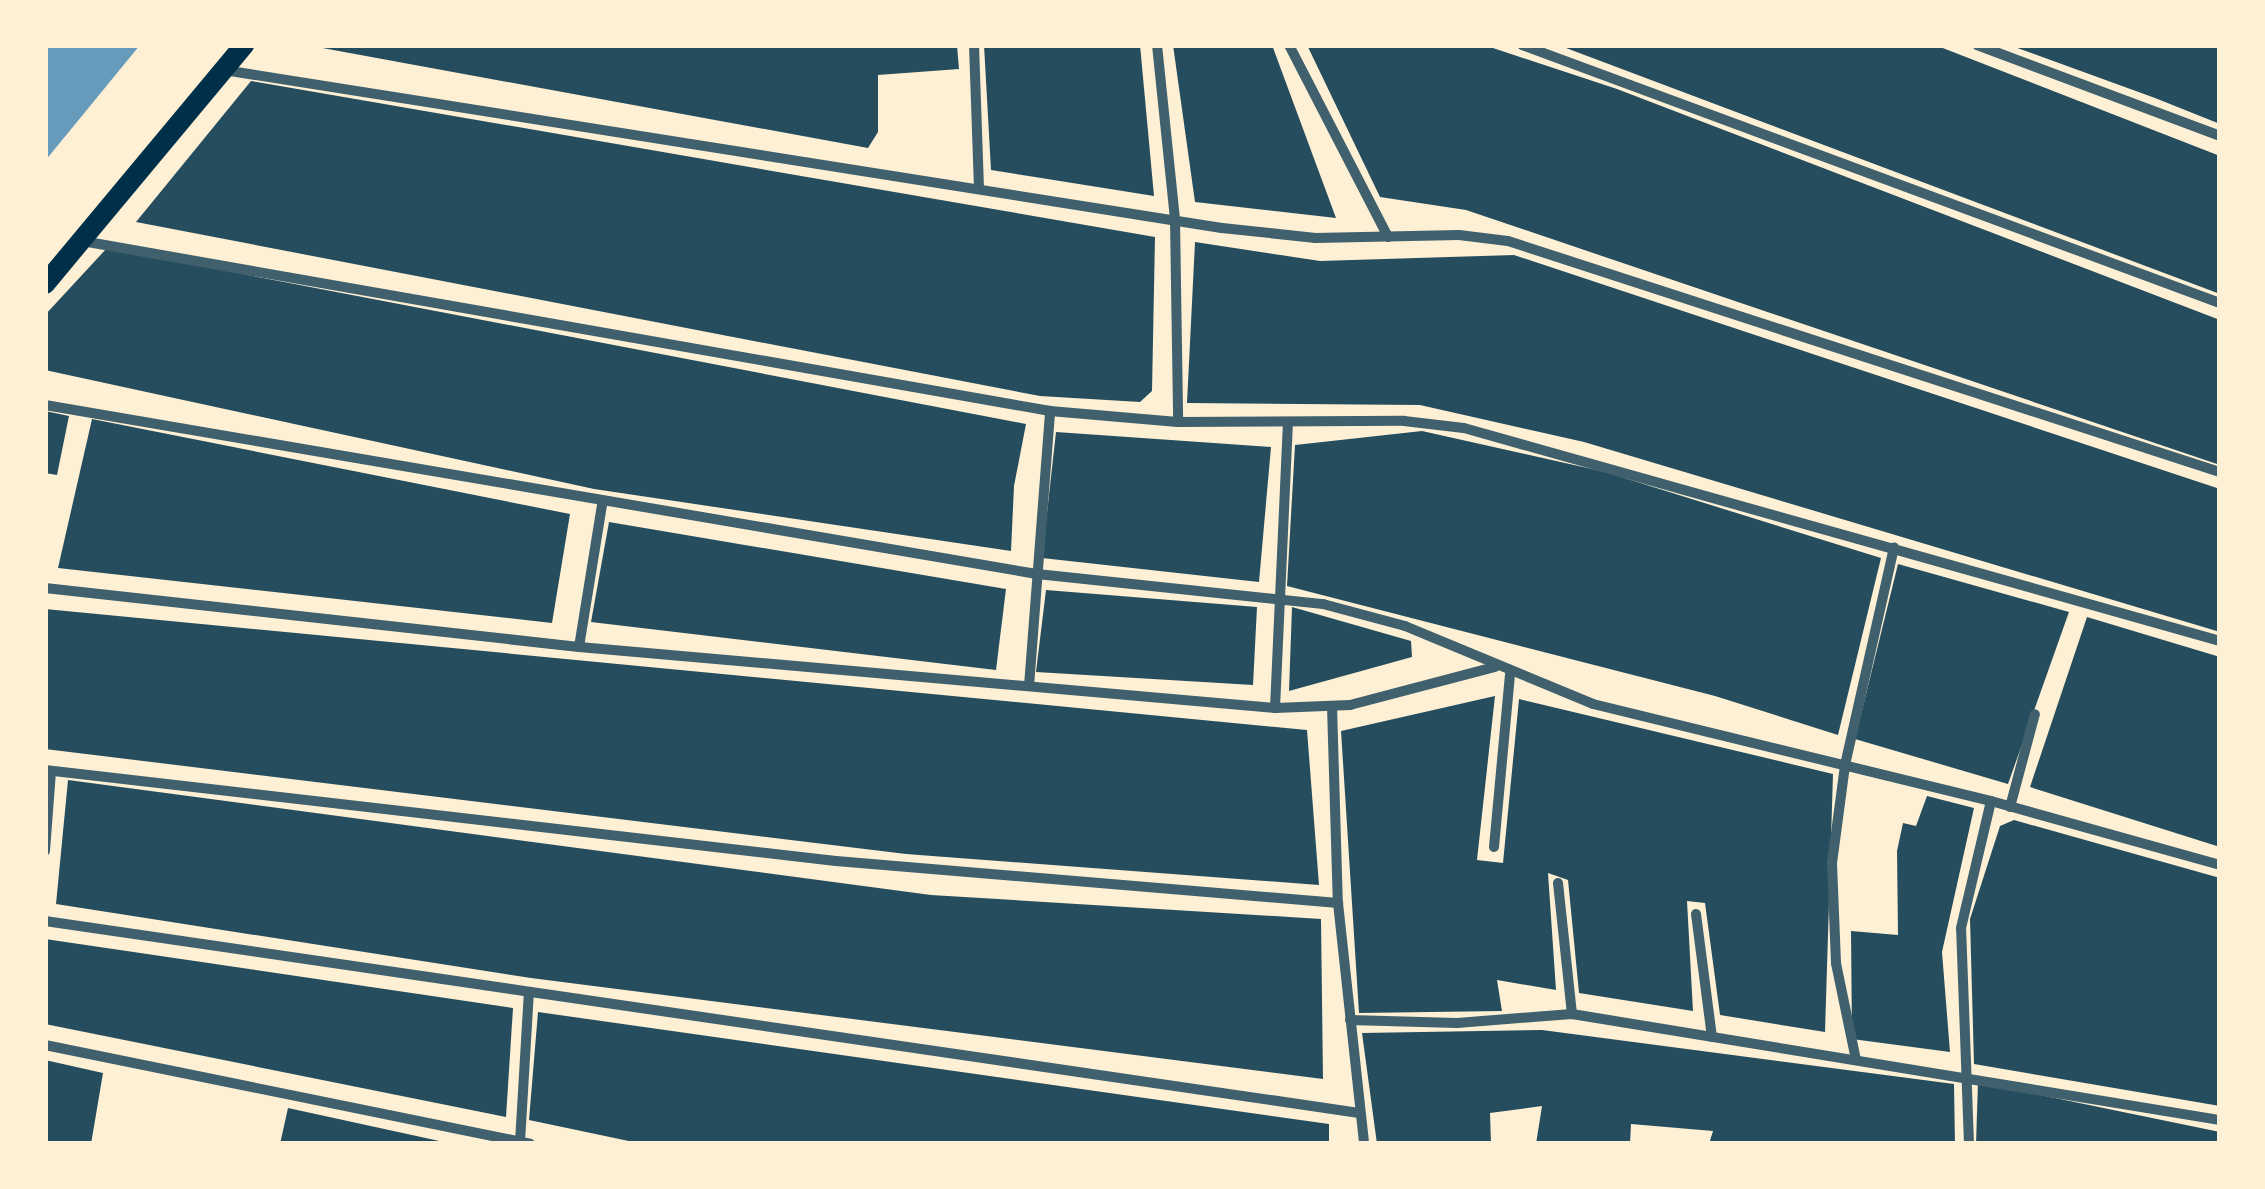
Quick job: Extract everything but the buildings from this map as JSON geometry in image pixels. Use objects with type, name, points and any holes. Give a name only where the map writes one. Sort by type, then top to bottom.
[{"type":"main road","points":[[45,284],[244,45]]},
{"type":"street","points":[[974,45],[979,185]]},
{"type":"street","points":[[1158,45],[1176,220],[1178,422]]},
{"type":"street","points":[[1289,45],[1388,236]]},
{"type":"street","points":[[1522,45],[2220,303]]},
{"type":"street","points":[[1976,45],[2220,136]]},
{"type":"street","points":[[223,70],[979,185],[1176,220],[1315,238],[1459,235],[1555,253],[2220,472]]},
{"type":"street","points":[[81,240],[1050,411],[1178,422],[1288,425],[1404,421],[1464,428],[2220,642]]},
{"type":"street","points":[[45,405],[602,504],[1037,574],[1280,599],[1365,613],[1592,704],[1991,801],[2220,866]]},
{"type":"street","points":[[1029,686],[1050,411]]},
{"type":"street","points":[[1275,708],[1288,425]]},
{"type":"street","points":[[579,647],[602,504]]},
{"type":"street","points":[[1856,1060],[1836,963],[1833,903],[1845,765],[1894,547]]},
{"type":"street","points":[[45,588],[579,647],[1275,708],[1332,706],[1495,667]]},
{"type":"street","points":[[1494,847],[1510,674]]},
{"type":"street","points":[[1332,706],[1338,903],[1364,1144]]},
{"type":"street","points":[[2010,807],[2035,714]]},
{"type":"street","points":[[45,851],[48,770],[836,861],[1338,903]]},
{"type":"street","points":[[1969,1144],[1962,928],[1991,801]]},
{"type":"street","points":[[1558,883],[1572,1014]]},
{"type":"street","points":[[1696,914],[1712,1037]]},
{"type":"street","points":[[45,921],[1360,1113]]},
{"type":"street","points":[[45,1045],[471,1138],[525,1143],[528,992]]},
{"type":"street","points":[[1350,1020],[1456,1022],[1572,1014],[2220,1120]]},
{"type":"water","points":[[45,45],[140,45],[45,161]]}]
